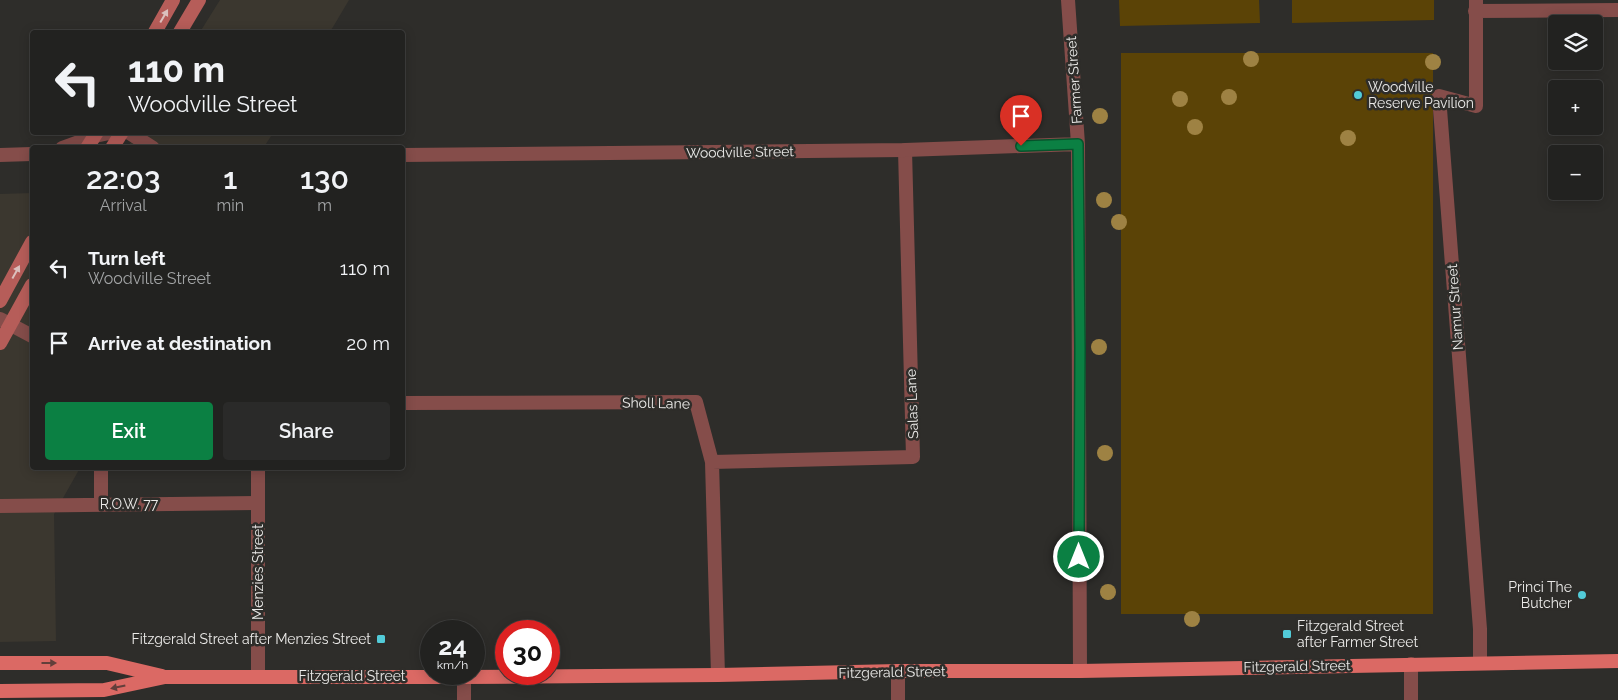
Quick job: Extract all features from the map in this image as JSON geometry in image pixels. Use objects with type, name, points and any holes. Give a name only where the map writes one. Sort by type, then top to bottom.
[{"type":"main road","points":[[156,30],[174,0]]},
{"type":"main road","points":[[181,30],[199,0]]},
{"type":"main road","points":[[0,301],[30,246]]},
{"type":"main road","points":[[0,343],[5,321],[30,288]]},
{"type":"main road","name":"Fitzgerald Street","points":[[485,677],[898,671],[1080,671],[1618,660]]},
{"type":"main road","name":"Fitzgerald Street","points":[[0,663],[107,663],[166,677]]},
{"type":"main road","name":"Fitzgerald Street","points":[[0,691],[25,695],[104,690],[166,677],[420,677]]},
{"type":"street","name":"Farmer Street","points":[[1068,0],[1078,144],[1080,671]]},
{"type":"street","points":[[1475,6],[1618,10]]},
{"type":"street","name":"Namur Street","points":[[1475,6],[1476,106],[1439,96],[1480,629],[1480,663]]},
{"type":"street","points":[[72,145],[105,135]]},
{"type":"street","points":[[132,135],[148,145]]},
{"type":"street","name":"Woodville Street","points":[[405,155],[905,150],[1078,144]]},
{"type":"street","name":"Salas Lane","points":[[712,462],[913,457],[905,150]]},
{"type":"street","points":[[0,155],[30,155]]},
{"type":"street","points":[[5,321],[30,335]]},
{"type":"street","name":"Sholl Lane","points":[[405,403],[696,402],[712,462],[718,675]]},
{"type":"street","points":[[101,470],[101,504]]},
{"type":"street","name":"Menzies Street","points":[[258,470],[258,676]]},
{"type":"street","name":"R.O.W. 77","points":[[0,506],[258,503]]},
{"type":"street","points":[[1411,664],[1411,700]]},
{"type":"street","points":[[898,671],[898,700]]},
{"type":"street","points":[[464,685],[464,700]]},
{"type":"shaded area","points":[[220,0],[349,0],[331,30],[201,30]]},
{"type":"shaded area","points":[[1119,0],[1259,0],[1260,23],[1120,26]]},
{"type":"shaded area","points":[[1292,0],[1434,0],[1434,20],[1292,23]]},
{"type":"shaded area","points":[[1121,53],[1433,53],[1433,614],[1121,614]]},
{"type":"shaded area","points":[[136,135],[272,135],[265,145],[129,145]]},
{"type":"shaded area","points":[[30,193],[30,470],[79,470],[54,514],[56,641],[0,642],[0,194]]},
{"type":"place","name":"Woodville Reserve Pavilion","points":[[1358,95]]},
{"type":"place","name":"Princi The Butcher","points":[[1582,595]]},
{"type":"place","name":"Fitzgerald Street after Farmer Street","points":[[1287,634]]},
{"type":"place","name":"Fitzgerald Street after Menzies Street","points":[[381,639]]},
{"type":"route","points":[[1021,146],[1078,144],[1080,348],[1079,557]]}]
